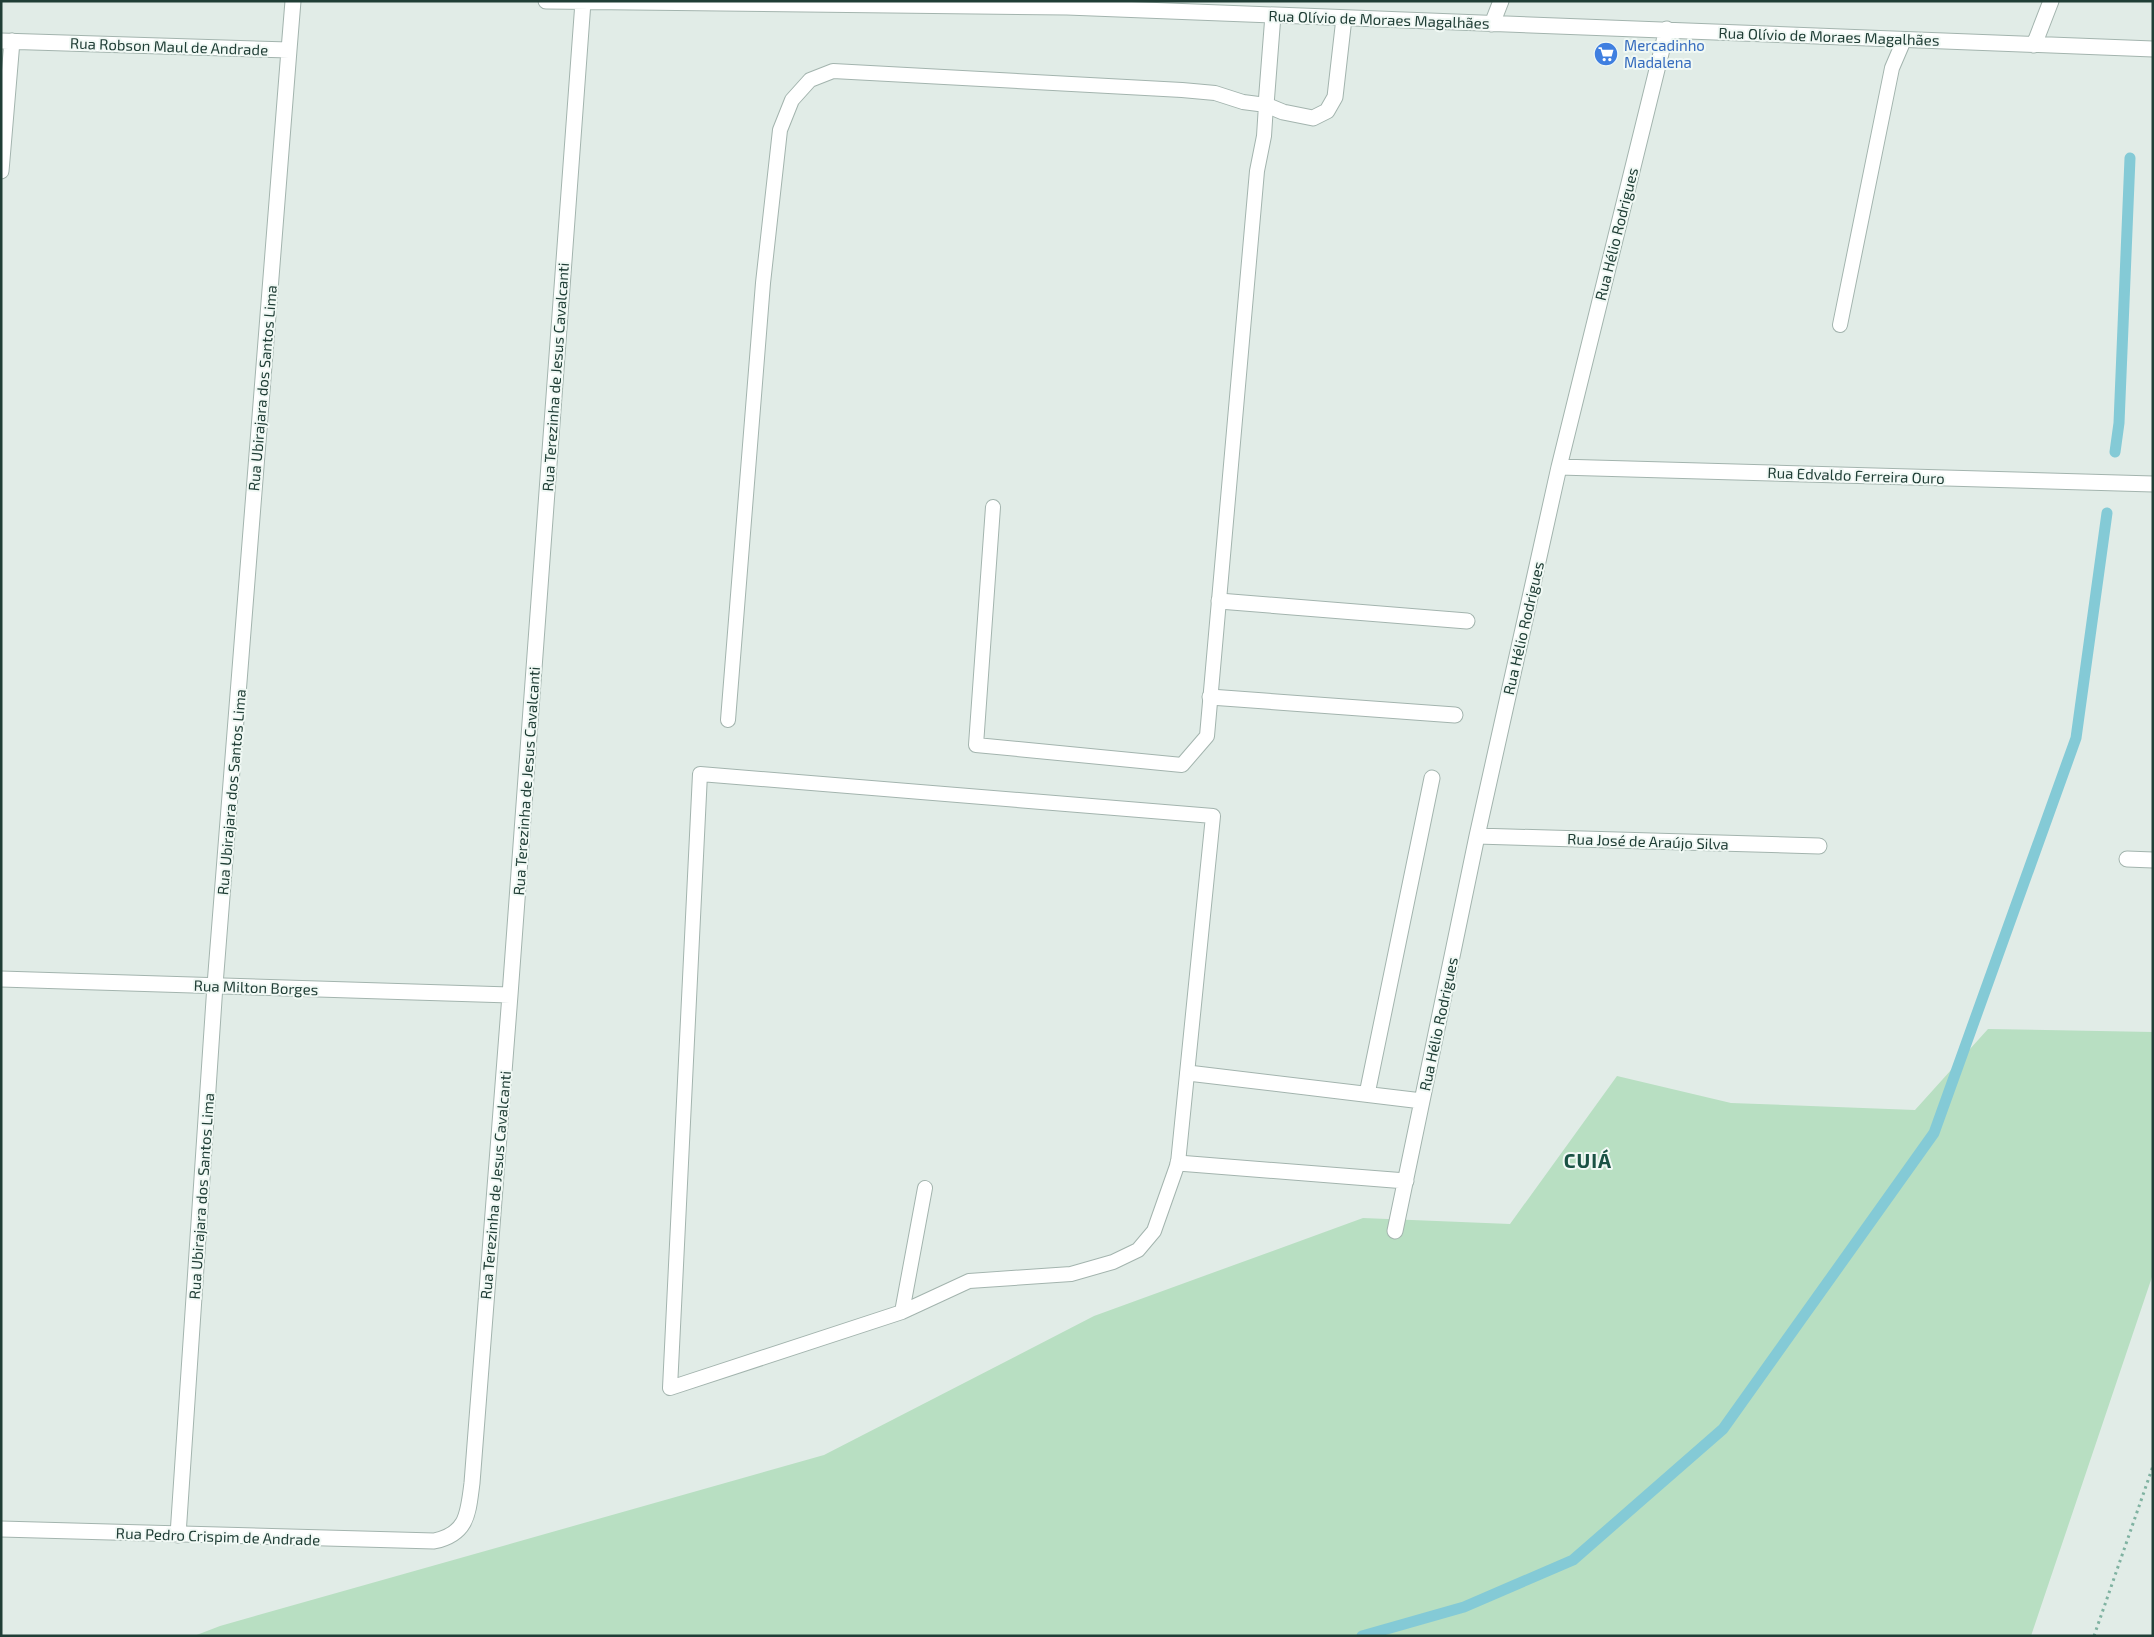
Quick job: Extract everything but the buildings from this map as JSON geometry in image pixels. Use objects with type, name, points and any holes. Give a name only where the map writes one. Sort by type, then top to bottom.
[{"type":"street","name":"Rua Robson Maul de Andrade","points":[[7,41],[289,50],[293,1]]},
{"type":"street","name":"Rua Olívio de Moraes Magalhães","points":[[546,1],[1069,4],[1344,18],[2153,49]]},
{"type":"street","points":[[1492,24],[1501,1]]},
{"type":"street","points":[[2034,45],[2051,1]]},
{"type":"street","name":"Rua Terezinha de Jesus Cavalcanti","points":[[434,1541],[456,1534],[462,1526],[468,1510],[472,1483],[583,2]]},
{"type":"street","points":[[1273,15],[1266,105],[1283,112],[1313,118],[1327,111],[1335,97],[1344,18]]},
{"type":"street","name":"Rua Hélio Rodrigues","points":[[1395,1230],[1477,836],[1559,467],[1667,30]]},
{"type":"street","points":[[1,171],[7,41]]},
{"type":"street","name":"Rua Ubirajara dos Santos Lima","points":[[178,1535],[215,985],[289,50]]},
{"type":"street","name":"Rua Edvaldo Ferreira Ouro","points":[[1559,467],[2153,484]]},
{"type":"street","points":[[1219,601],[1467,621]]},
{"type":"street","points":[[1210,697],[1455,715]]},
{"type":"street","points":[[1367,1094],[1432,778]]},
{"type":"street","name":"Rua José de Araújo Silva","points":[[1477,836],[1819,846]]},
{"type":"street","points":[[2128,859],[2153,860]]},
{"type":"street","name":"Rua Milton Borges","points":[[1,979],[510,995]]},
{"type":"street","points":[[1188,1073],[1422,1101]]},
{"type":"street","points":[[1178,1163],[1406,1181]]},
{"type":"street","name":"Rua Pedro Crispim de Andrade","points":[[1,1529],[434,1541]]},
{"type":"lane","points":[[1840,325],[1892,68],[1904,40]]},
{"type":"lane","points":[[728,720],[763,283],[780,130],[792,100],[810,80],[833,71],[1190,91],[1215,93],[1243,102],[1266,105],[1264,136],[1257,171],[1207,736],[1182,765],[976,745],[993,507]]},
{"type":"lane","points":[[700,774],[1213,816],[1178,1163],[1154,1231],[1138,1250],[1113,1262],[1071,1274],[969,1280],[902,1312],[670,1388],[700,774]]},
{"type":"lane","points":[[902,1312],[925,1188]]},
{"type":"path","points":[[2094,1636],[2153,1466]]},
{"type":"green space","points":[[1988,1029],[2153,1032],[2153,1274],[2031,1636],[194,1636],[220,1626],[824,1455],[1094,1316],[1363,1218],[1510,1224],[1617,1076],[1731,1103],[1915,1110]]},
{"type":"waterway","points":[[2115,452],[2119,423],[2130,158]]},
{"type":"waterway","points":[[1362,1636],[1464,1607],[1573,1560],[1723,1429],[1934,1133],[2076,738],[2107,513]]},
{"type":"place","name":"Mercadinho Madalena","points":[[1606,54]]},
{"type":"district","name":"CUIÁ","points":[[1588,1160]]}]
